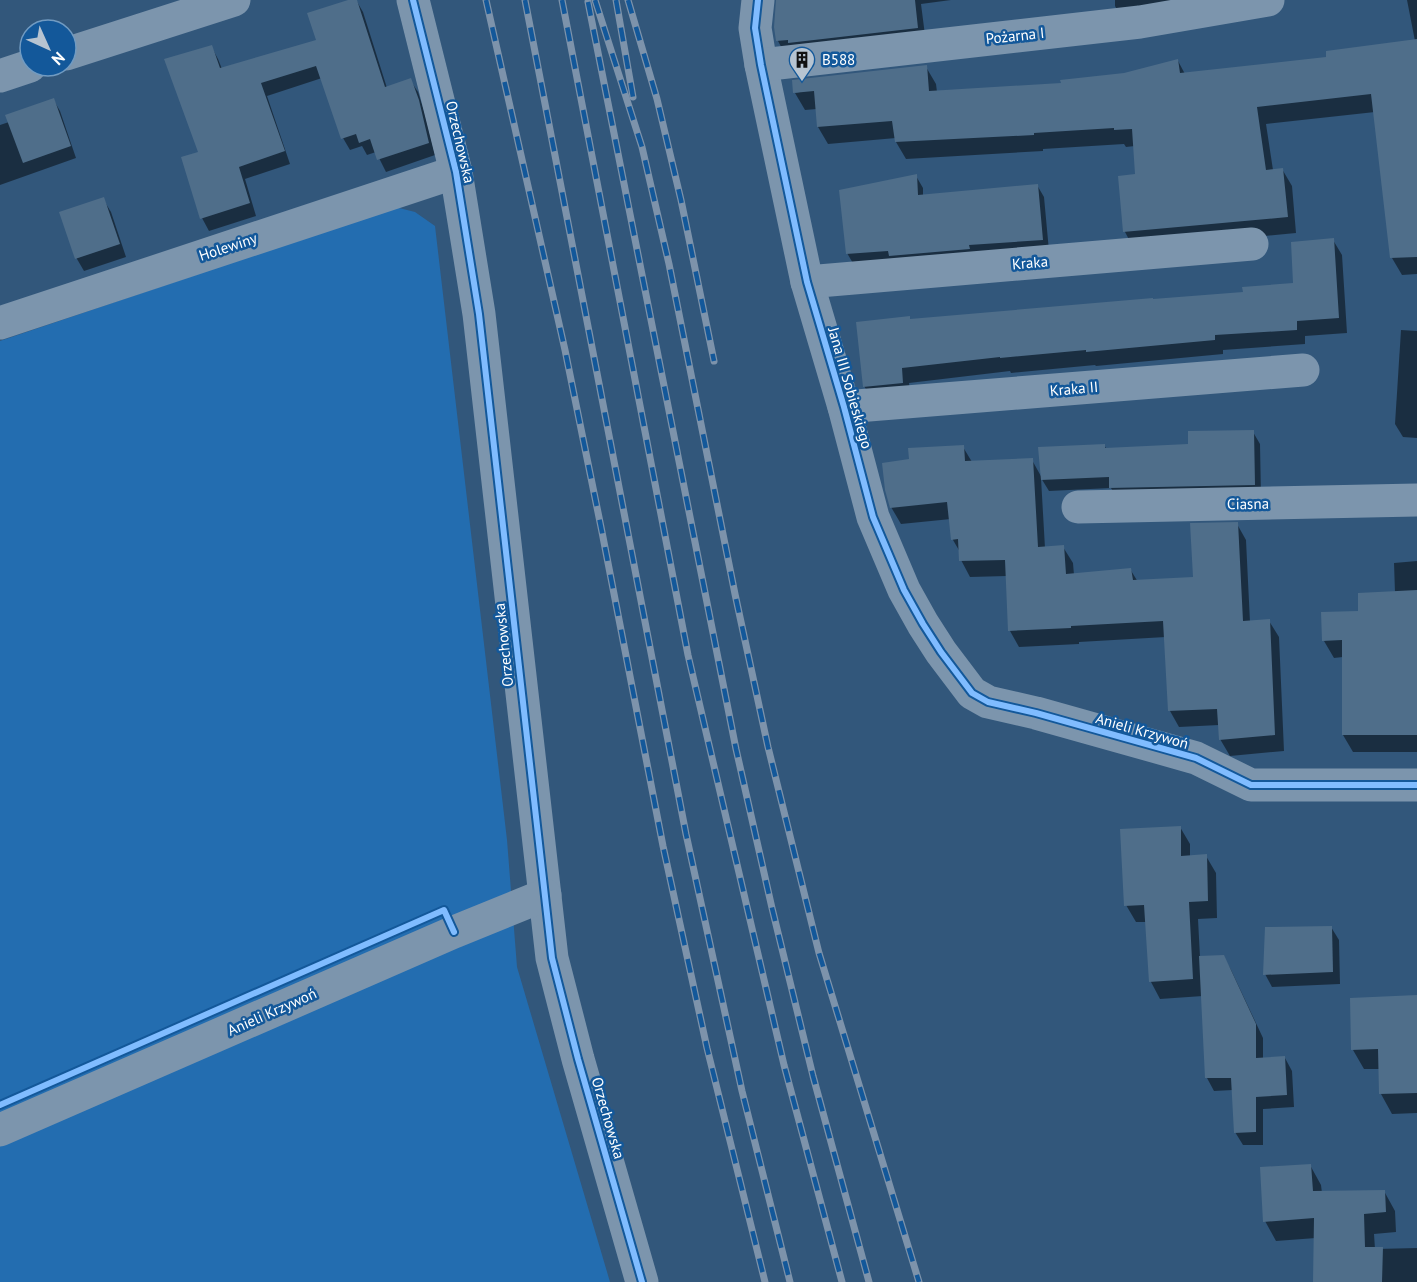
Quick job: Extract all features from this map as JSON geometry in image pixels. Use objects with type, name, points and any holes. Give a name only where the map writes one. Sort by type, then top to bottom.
[{"type":"street","points":[[78,50],[234,0]]},
{"type":"street","name":"Orzechowska","points":[[413,0],[456,172],[479,314],[552,958],[578,1059],[642,1282]]},
{"type":"street","name":"Jana III Sobieskiego","points":[[758,0],[755,28],[761,65],[807,282],[844,407],[873,517],[904,590],[923,624],[972,693],[988,702],[1036,713]]},
{"type":"street","name":"Pożarna I","points":[[761,65],[1140,22],[1268,0]]},
{"type":"street","points":[[0,76],[18,70]]},
{"type":"street","name":"Holewiny","points":[[0,323],[456,172]]},
{"type":"street","name":"Kraka","points":[[807,282],[1252,244]]},
{"type":"street","name":"Kraka II","points":[[844,407],[1303,370]]},
{"type":"street","name":"Ciasna","points":[[1078,507],[1417,500]]},
{"type":"street","name":"Anieli Krzywoń","points":[[1036,713],[1196,758],[1251,785],[1417,785]]},
{"type":"street","name":"Anieli Krzywoń","points":[[0,1130],[461,929],[545,895]]},
{"type":"shaded area","points":[[395,207],[415,212],[435,226],[507,840],[517,967],[610,1282],[0,1282],[0,341]]},
{"type":"building","points":[[348,0],[357,0],[385,87],[411,78],[419,100],[429,143],[377,160],[370,139],[359,143],[356,134],[341,139],[316,66],[261,83],[285,151],[239,167],[250,203],[200,219],[181,157],[198,152],[164,59],[212,45],[220,68],[316,40],[307,13]]},
{"type":"building","points":[[776,0],[915,0],[918,28],[788,43],[788,40],[776,41],[774,27]]},
{"type":"building","points":[[1417,39],[1417,257],[1390,258],[1371,94],[1257,107],[1266,170],[1283,168],[1288,217],[1123,232],[1118,176],[1135,174],[1132,129],[1114,130],[1114,128],[1034,133],[1034,135],[895,142],[892,121],[817,127],[814,91],[793,93],[792,80],[927,65],[929,91],[1061,83],[1060,80],[1124,73],[1178,59],[1180,73],[1326,57],[1326,51]]},
{"type":"building","points":[[54,98],[71,146],[23,163],[5,115]]},
{"type":"building","points":[[917,174],[918,195],[1038,184],[1043,240],[969,245],[970,249],[889,256],[888,251],[846,254],[839,190]]},
{"type":"building","points":[[104,197],[120,244],[75,259],[59,212]]},
{"type":"building","points":[[1334,238],[1339,318],[1297,321],[1297,330],[1215,335],[1215,340],[1000,357],[902,368],[903,383],[863,387],[856,322],[910,316],[910,319],[1243,292],[1242,287],[1293,283],[1291,242]]},
{"type":"building","points":[[1254,430],[1255,485],[1109,488],[1109,477],[1041,480],[1038,447],[1105,444],[1105,448],[1188,444],[1188,431]]},
{"type":"building","points":[[964,445],[965,461],[1033,458],[1038,547],[1064,545],[1066,574],[1131,568],[1133,580],[1193,577],[1190,523],[1238,522],[1243,621],[1270,619],[1275,735],[1219,740],[1217,709],[1168,711],[1163,621],[1008,631],[1005,560],[959,561],[958,539],[951,540],[947,502],[890,508],[885,490],[882,463],[909,459],[908,448]]},
{"type":"building","points":[[1417,590],[1417,735],[1342,735],[1342,640],[1322,641],[1321,612],[1358,611],[1358,593]]},
{"type":"building","points":[[1181,826],[1181,856],[1207,854],[1208,901],[1189,902],[1193,979],[1149,982],[1144,905],[1124,906],[1120,829]]},
{"type":"building","points":[[1332,926],[1333,972],[1263,975],[1265,927]]},
{"type":"building","points":[[1224,955],[1256,1024],[1256,1058],[1285,1056],[1287,1095],[1256,1097],[1256,1132],[1234,1133],[1231,1078],[1205,1078],[1199,956]]},
{"type":"building","points":[[1417,995],[1417,1093],[1379,1094],[1378,1049],[1351,1050],[1350,998]]},
{"type":"building","points":[[1311,1164],[1313,1191],[1385,1190],[1386,1212],[1364,1214],[1365,1247],[1383,1247],[1382,1282],[1313,1282],[1314,1218],[1263,1222],[1260,1167]]},
{"type":"railway","points":[[486,0],[565,350],[663,846],[707,1048],[765,1282]]},
{"type":"railway","points":[[525,0],[686,834],[742,1091],[790,1282]]},
{"type":"railway","points":[[562,0],[688,655],[784,1065],[842,1282]]},
{"type":"railway","points":[[595,0],[642,147],[669,264],[768,747],[819,953],[919,1282]]},
{"type":"railway","points":[[616,0],[633,97]]},
{"type":"railway","points":[[628,0],[657,99],[681,200],[714,361]]},
{"type":"railway","points":[[588,2],[736,749],[813,1076],[869,1282]]},
{"type":"cycle path","points":[[413,0],[456,172],[479,314],[552,958],[578,1059],[642,1282]]},
{"type":"cycle path","points":[[758,0],[755,28],[761,65],[807,282],[844,407],[873,517],[904,590],[923,624],[972,693],[988,702],[1036,713],[1196,758],[1251,785],[1417,785]]},
{"type":"cycle path","points":[[0,1105],[444,910],[454,932]]},
{"type":"place","name":"B588","points":[[802,83]]}]
